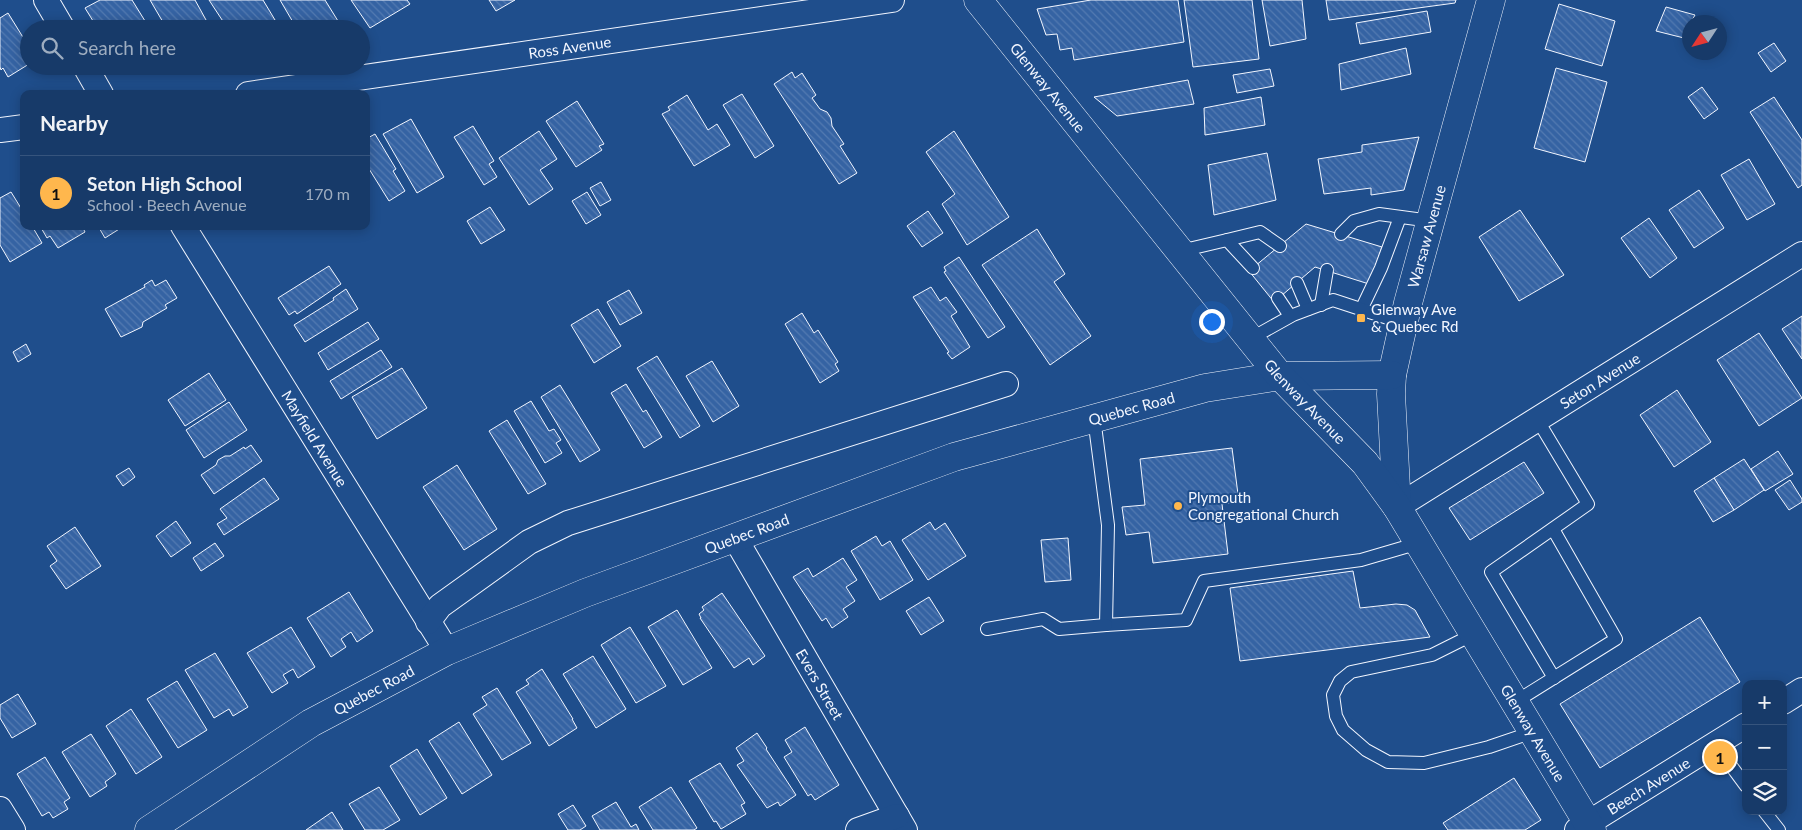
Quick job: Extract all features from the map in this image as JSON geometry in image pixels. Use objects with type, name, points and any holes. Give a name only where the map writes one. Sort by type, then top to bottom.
[{"type":"main road","name":"Glenway Avenue","points":[[978,0],[1280,376],[1365,463],[1397,507],[1419,543],[1533,732],[1586,828]]},
{"type":"main road","name":"Warsaw Avenue","points":[[1397,507],[1391,394],[1392,375],[1431,221],[1491,0]]},
{"type":"main road","name":"Quebec Road","points":[[149,830],[311,723],[446,651],[585,593],[954,457],[1205,388],[1280,376],[1392,375]]},
{"type":"street","points":[[46,0],[58,20]]},
{"type":"street","name":"Ross Avenue","points":[[275,90],[892,0]]},
{"type":"street","points":[[90,75],[99,90]]},
{"type":"street","points":[[0,130],[20,128]]},
{"type":"street","name":"Mayfield Avenue","points":[[185,230],[446,651]]},
{"type":"street","name":"Seton Avenue","points":[[1397,507],[1802,254]]},
{"type":"street","points":[[428,622],[440,606],[522,548],[568,523],[1006,384]]},
{"type":"street","name":"Evers Street","points":[[735,538],[901,823]]},
{"type":"street","points":[[1787,699],[1802,690]]},
{"type":"street","name":"Beech Avenue","points":[[1586,828],[1742,727]]},
{"type":"street","points":[[0,809],[13,830]]},
{"type":"street","points":[[858,830],[901,823]]},
{"type":"lane","points":[[1341,234],[1354,221],[1379,214],[1431,221]]},
{"type":"lane","points":[[1361,310],[1381,268],[1400,217]]},
{"type":"lane","points":[[1180,251],[1260,232],[1280,246]]},
{"type":"lane","points":[[1227,240],[1252,268]]},
{"type":"lane","points":[[1321,305],[1327,270]]},
{"type":"lane","points":[[1297,282],[1308,309]]},
{"type":"lane","points":[[1278,298],[1290,316]]},
{"type":"lane","points":[[1250,339],[1290,316],[1333,300],[1404,324]]},
{"type":"lane","points":[[1094,418],[1108,526],[1106,625]]},
{"type":"lane","points":[[1537,419],[1588,504],[1491,572],[1554,678]]},
{"type":"lane","points":[[1515,702],[1616,640],[1553,529]]},
{"type":"lane","points":[[986,629],[1043,618],[1059,628],[1186,620],[1204,581],[1360,560],[1419,543]]},
{"type":"lane","points":[[1474,634],[1432,655],[1351,672],[1340,681],[1333,695],[1336,716],[1343,730],[1366,750],[1388,762],[1424,763],[1489,747],[1533,732]]},
{"type":"lane","points":[[1715,744],[1742,781]]},
{"type":"lane","points":[[1767,815],[1779,830]]},
{"type":"building","points":[[100,0],[132,0],[144,20],[92,20],[85,8]]},
{"type":"building","points":[[150,0],[195,0],[206,20],[162,20]]},
{"type":"building","points":[[209,0],[263,0],[275,20],[222,20]]},
{"type":"building","points":[[280,0],[325,0],[337,20],[292,20]]},
{"type":"building","points":[[351,0],[407,0],[410,4],[370,28],[370,20],[365,20]]},
{"type":"building","points":[[489,0],[515,0],[496,11]]},
{"type":"building","points":[[1091,0],[1178,0],[1184,42],[1074,60],[1072,48],[1060,50],[1057,34],[1046,35],[1037,9]]},
{"type":"building","points":[[1184,0],[1252,0],[1259,59],[1193,67]]},
{"type":"building","points":[[1262,0],[1302,0],[1306,39],[1270,46]]},
{"type":"building","points":[[1326,0],[1456,0],[1455,3],[1329,20]]},
{"type":"building","points":[[1559,4],[1615,21],[1602,66],[1545,49]]},
{"type":"building","points":[[1666,7],[1695,15],[1682,15],[1682,38],[1656,31]]},
{"type":"building","points":[[1427,11],[1431,32],[1360,44],[1356,23]]},
{"type":"building","points":[[8,13],[20,32],[20,70],[8,77],[3,68],[1,70],[0,67],[0,18]]},
{"type":"building","points":[[1774,43],[1786,61],[1771,72],[1758,53]]},
{"type":"building","points":[[1406,48],[1411,74],[1341,90],[1339,64]]},
{"type":"building","points":[[1556,68],[1607,82],[1585,162],[1534,148]]},
{"type":"building","points":[[1270,69],[1274,86],[1237,93],[1233,75]]},
{"type":"building","points":[[792,72],[795,78],[802,73],[816,95],[812,98],[820,109],[827,112],[831,118],[832,126],[844,144],[840,146],[857,173],[839,184],[774,84]]},
{"type":"building","points":[[1188,80],[1194,104],[1117,116],[1094,97]]},
{"type":"building","points":[[1702,87],[1718,109],[1704,119],[1688,97]]},
{"type":"building","points":[[742,94],[774,146],[755,158],[723,105]]},
{"type":"building","points":[[687,95],[708,130],[717,124],[730,145],[694,166],[662,114],[670,110],[668,107]]},
{"type":"building","points":[[1261,97],[1265,125],[1205,135],[1204,108]]},
{"type":"building","points":[[1774,97],[1802,140],[1802,185],[1798,188],[1750,112]]},
{"type":"building","points":[[577,101],[604,144],[599,146],[602,150],[576,167],[546,121]]},
{"type":"building","points":[[411,119],[444,177],[417,193],[383,134]]},
{"type":"building","points":[[473,126],[494,161],[489,164],[497,177],[484,185],[454,137]]},
{"type":"building","points":[[539,131],[557,159],[540,170],[553,189],[529,205],[499,158]]},
{"type":"building","points":[[954,131],[1009,217],[967,245],[942,204],[955,194],[926,152]]},
{"type":"building","points":[[375,134],[396,169],[393,171],[405,191],[389,201],[370,170],[370,137]]},
{"type":"building","points":[[1419,137],[1404,190],[1371,195],[1371,188],[1324,194],[1318,159],[1362,152],[1362,145]]},
{"type":"building","points":[[1267,153],[1276,200],[1214,215],[1208,165]]},
{"type":"building","points":[[1749,159],[1775,204],[1747,220],[1721,175]]},
{"type":"building","points":[[601,182],[611,200],[600,206],[590,188]]},
{"type":"building","points":[[1699,190],[1724,228],[1694,248],[1669,210]]},
{"type":"building","points":[[11,192],[20,207],[20,230],[34,230],[42,243],[10,262],[0,245],[0,198]]},
{"type":"building","points":[[587,192],[601,215],[586,224],[572,201]]},
{"type":"building","points":[[490,207],[505,230],[481,244],[467,221]]},
{"type":"building","points":[[1520,210],[1564,275],[1519,301],[1479,237]]},
{"type":"building","points":[[928,211],[943,233],[922,247],[907,226]]},
{"type":"building","points":[[1649,218],[1677,258],[1650,278],[1621,238]]},
{"type":"building","points":[[1306,224],[1382,247],[1369,284],[1315,267],[1274,302],[1249,271]]},
{"type":"building","points":[[1037,229],[1065,274],[1054,282],[1091,336],[1050,365],[982,265]]},
{"type":"building","points":[[42,230],[84,230],[85,232],[58,248],[50,236],[47,238]]},
{"type":"building","points":[[100,230],[118,230],[105,238]]},
{"type":"building","points":[[959,257],[1005,327],[988,338],[944,272],[946,271],[944,267]]},
{"type":"building","points":[[329,266],[341,284],[297,314],[295,311],[289,315],[278,298]]},
{"type":"building","points":[[152,280],[155,286],[166,280],[177,298],[165,305],[167,308],[143,322],[142,327],[121,337],[105,309],[145,287],[144,285]]},
{"type":"building","points":[[931,287],[940,301],[946,297],[957,312],[951,316],[970,347],[952,359],[913,297]]},
{"type":"building","points":[[346,289],[358,309],[305,342],[294,325],[334,300],[333,298]]},
{"type":"building","points":[[629,290],[642,313],[620,325],[607,302]]},
{"type":"building","points":[[598,309],[621,346],[594,363],[571,325]]},
{"type":"building","points":[[802,313],[814,333],[818,330],[838,362],[835,364],[839,371],[820,383],[785,324]]},
{"type":"building","points":[[1802,316],[1802,359],[1782,329]]},
{"type":"building","points":[[368,322],[379,339],[328,370],[318,353]]},
{"type":"building","points":[[1759,333],[1802,398],[1759,426],[1717,360]]},
{"type":"building","points":[[26,344],[31,354],[18,362],[13,352]]},
{"type":"building","points":[[381,350],[392,367],[341,399],[330,381]]},
{"type":"building","points":[[657,356],[700,426],[680,438],[637,368]]},
{"type":"building","points":[[712,361],[739,406],[713,422],[686,376]]},
{"type":"building","points":[[402,368],[427,408],[377,439],[352,397]]},
{"type":"building","points":[[209,373],[226,400],[185,426],[168,400]]},
{"type":"building","points":[[626,384],[643,412],[646,410],[662,437],[644,448],[611,393]]},
{"type":"building","points":[[560,385],[600,450],[580,462],[541,397]]},
{"type":"building","points":[[1677,390],[1711,442],[1674,467],[1640,415]]},
{"type":"building","points":[[531,401],[549,431],[554,429],[561,440],[556,443],[562,453],[545,463],[514,411]]},
{"type":"building","points":[[229,402],[247,430],[204,458],[186,430]]},
{"type":"building","points":[[507,420],[546,484],[528,494],[489,431]]},
{"type":"building","points":[[251,445],[262,461],[214,494],[201,475],[216,465],[218,460]]},
{"type":"building","name":"Plymouth Congregational Church","points":[[1232,448],[1239,502],[1222,504],[1228,554],[1153,563],[1149,532],[1126,535],[1122,507],[1145,505],[1140,459]]},
{"type":"building","points":[[1778,451],[1793,474],[1765,491],[1751,469]]},
{"type":"building","points":[[1744,459],[1764,490],[1734,510],[1714,478]]},
{"type":"building","points":[[1524,462],[1544,493],[1470,540],[1449,508]]},
{"type":"building","points":[[457,465],[497,529],[464,550],[423,487]]},
{"type":"building","points":[[129,468],[135,477],[123,486],[116,476]]},
{"type":"building","points":[[264,478],[279,499],[224,535],[217,524],[227,518],[220,509]]},
{"type":"building","points":[[1714,478],[1734,510],[1713,522],[1694,491]]},
{"type":"building","points":[[1790,480],[1802,502],[1789,510],[1775,490]]},
{"type":"building","points":[[176,521],[191,543],[171,557],[156,536]]},
{"type":"building","points":[[930,522],[935,530],[945,523],[966,556],[928,580],[902,540]]},
{"type":"building","points":[[75,527],[101,566],[66,589],[50,566],[57,561],[47,546]]},
{"type":"building","points":[[876,536],[882,546],[890,541],[913,580],[880,600],[851,551]]},
{"type":"building","points":[[1068,538],[1071,580],[1045,582],[1041,540]]},
{"type":"building","points":[[215,543],[224,556],[201,571],[193,558]]},
{"type":"building","points":[[843,558],[857,580],[846,587],[855,601],[843,609],[848,617],[832,628],[826,618],[822,621],[793,577],[808,568],[813,577]]},
{"type":"building","points":[[1353,571],[1360,608],[1396,604],[1407,605],[1415,610],[1430,637],[1240,661],[1230,588]]},
{"type":"building","points":[[349,592],[373,631],[357,642],[351,632],[341,639],[346,647],[331,657],[307,618]]},
{"type":"building","points":[[722,593],[765,656],[753,665],[749,658],[734,668],[700,618],[699,614],[704,610],[702,607]]},
{"type":"building","points":[[929,597],[944,621],[921,635],[906,611]]},
{"type":"building","points":[[677,610],[712,668],[683,685],[648,627]]},
{"type":"building","points":[[1700,617],[1740,682],[1600,768],[1560,704]]},
{"type":"building","points":[[291,627],[315,667],[298,678],[293,669],[283,675],[288,683],[272,693],[247,653]]},
{"type":"building","points":[[630,627],[666,686],[636,703],[601,645]]},
{"type":"building","points":[[215,653],[248,707],[233,716],[229,709],[214,718],[185,670]]},
{"type":"building","points":[[593,656],[626,709],[596,728],[563,674]]},
{"type":"building","points":[[542,669],[577,728],[549,746],[516,692],[529,684],[526,680]]},
{"type":"building","points":[[177,681],[207,730],[178,748],[147,699]]},
{"type":"building","points":[[497,688],[531,743],[502,760],[473,714],[487,705],[482,697]]},
{"type":"building","points":[[18,694],[36,724],[12,738],[0,718],[0,705]]},
{"type":"building","points":[[131,709],[162,757],[136,774],[106,726]]},
{"type":"building","points":[[459,722],[492,775],[462,794],[429,741]]},
{"type":"building","points":[[805,727],[839,785],[815,800],[811,794],[808,796],[784,757],[792,752],[785,740]]},
{"type":"building","points":[[757,733],[796,795],[780,806],[778,802],[767,808],[737,765],[744,761],[736,748]]},
{"type":"building","points":[[91,734],[116,774],[105,782],[107,786],[90,797],[62,752]]},
{"type":"building","points":[[417,749],[447,798],[420,815],[390,766]]},
{"type":"building","points":[[45,757],[70,798],[64,802],[68,809],[53,818],[49,812],[42,816],[17,774]]},
{"type":"building","points":[[720,763],[745,803],[741,805],[746,814],[721,829],[716,821],[714,822],[689,781]]},
{"type":"building","points":[[1514,778],[1541,820],[1525,830],[1448,830],[1443,823]]},
{"type":"building","points":[[379,787],[400,820],[383,830],[365,830],[349,804]]},
{"type":"building","points":[[671,787],[697,828],[694,830],[653,830],[639,807]]},
{"type":"building","points":[[616,802],[631,827],[636,824],[639,830],[600,830],[592,816]]},
{"type":"building","points":[[573,805],[586,826],[580,830],[568,830],[558,814]]},
{"type":"building","points":[[332,812],[343,830],[306,830]]},
{"type":"place","name":"Glenway Ave & Quebec Rd","points":[[1361,318]]},
{"type":"place","name":"Plymouth Congregational Church","points":[[1178,506]]},
{"type":"place","name":"Seton High School","points":[[1720,757]]}]
